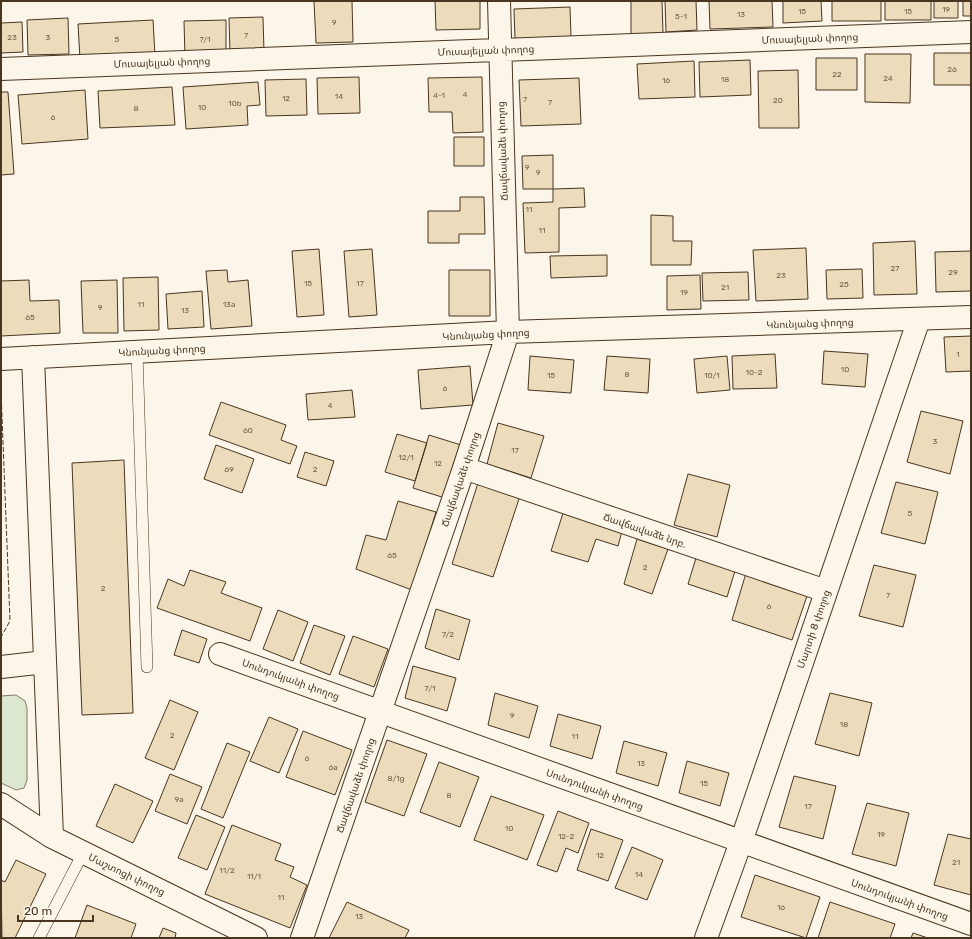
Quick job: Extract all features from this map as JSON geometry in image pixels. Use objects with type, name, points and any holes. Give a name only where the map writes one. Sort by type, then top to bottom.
[{"type":"street","name":"Ճավճավաձե փողոց","points":[[302,938],[464,468],[508,332],[498,1]]},
{"type":"street","name":"Մուսայելյան փողոց","points":[[1,69],[971,32]]},
{"type":"street","name":"Կնունյանց փողոց","points":[[1,359],[508,332],[971,317]]},
{"type":"street","name":"Մարտի 8 փողոց","points":[[706,938],[741,842],[919,319]]},
{"type":"street","points":[[33,357],[52,837]]},
{"type":"street","name":"Ճավճավաձե նրբ.","points":[[464,468],[826,591]]},
{"type":"street","name":"Սունդուկյանի փողոց","points":[[220,654],[971,924]]},
{"type":"street","points":[[1,667],[45,662]]},
{"type":"street","name":"Մաշտոցի փողոց","points":[[1,804],[52,837],[256,938]]},
{"type":"lane","points":[[137,352],[147,667]]},
{"type":"lane","points":[[39,938],[83,853]]},
{"type":"green space","points":[[16,695],[25,701],[27,708],[27,780],[24,788],[16,790],[1,783],[1,696]]},
{"type":"building","points":[[314,1],[352,1],[353,42],[316,43]]},
{"type":"building","points":[[435,1],[480,1],[480,29],[436,30]]},
{"type":"building","points":[[631,1],[662,1],[663,33],[631,34]]},
{"type":"building","points":[[665,1],[696,1],[697,30],[666,32]]},
{"type":"building","points":[[709,1],[772,1],[773,27],[710,29]]},
{"type":"building","points":[[783,1],[821,1],[822,21],[783,23]]},
{"type":"building","points":[[832,1],[881,1],[881,21],[832,21]]},
{"type":"building","points":[[885,1],[931,1],[931,20],[885,20]]},
{"type":"building","points":[[934,1],[958,1],[958,18],[934,18]]},
{"type":"building","points":[[963,1],[971,1],[971,16],[963,16]]},
{"type":"building","points":[[570,7],[571,37],[515,39],[514,9]]},
{"type":"building","points":[[263,17],[264,52],[230,53],[229,18]]},
{"type":"building","points":[[68,18],[69,54],[28,55],[27,20]]},
{"type":"building","points":[[153,20],[155,55],[80,59],[78,24]]},
{"type":"building","points":[[226,20],[226,56],[185,57],[184,21]]},
{"type":"building","points":[[22,22],[23,52],[1,53],[1,23]]},
{"type":"building","points":[[934,53],[971,53],[971,85],[934,85]]},
{"type":"building","points":[[865,54],[911,54],[910,103],[865,102]]},
{"type":"building","points":[[816,58],[857,58],[857,90],[816,90]]},
{"type":"building","points":[[750,60],[751,95],[700,97],[699,62]]},
{"type":"building","points":[[694,61],[695,97],[639,99],[637,64]]},
{"type":"building","points":[[798,70],[799,128],[759,128],[758,71]]},
{"type":"building","points":[[359,77],[360,113],[318,114],[317,78]]},
{"type":"building","points":[[482,77],[483,132],[453,133],[452,112],[429,112],[428,78]]},
{"type":"building","points":[[579,78],[581,124],[521,126],[519,80]]},
{"type":"building","points":[[306,79],[307,115],[266,116],[265,80]]},
{"type":"building","points":[[258,82],[260,105],[247,106],[248,125],[186,129],[183,87]]},
{"type":"building","points":[[172,87],[175,125],[100,128],[98,91]]},
{"type":"building","points":[[85,90],[88,139],[22,144],[18,95]]},
{"type":"building","points":[[1,92],[8,92],[14,174],[1,175]]},
{"type":"building","points":[[454,137],[484,137],[484,166],[454,166]]},
{"type":"building","points":[[553,155],[553,189],[523,189],[522,156]]},
{"type":"building","points":[[584,188],[585,207],[559,208],[559,252],[525,253],[523,203],[553,202],[553,189]]},
{"type":"building","points":[[460,197],[484,197],[485,234],[459,234],[459,243],[428,243],[428,211],[460,211]]},
{"type":"building","points":[[651,215],[673,216],[673,241],[692,241],[691,265],[651,265]]},
{"type":"building","points":[[915,241],[917,294],[874,295],[873,243]]},
{"type":"building","points":[[806,248],[808,299],[756,301],[753,250]]},
{"type":"building","points":[[319,249],[324,315],[297,317],[292,251]]},
{"type":"building","points":[[372,249],[377,315],[349,317],[344,251]]},
{"type":"building","points":[[971,251],[971,291],[936,292],[935,252]]},
{"type":"building","points":[[607,255],[607,276],[551,278],[550,256]]},
{"type":"building","points":[[862,269],[863,298],[827,299],[826,270]]},
{"type":"building","points":[[227,270],[228,282],[248,280],[252,326],[211,329],[206,271]]},
{"type":"building","points":[[449,270],[490,270],[490,316],[449,316]]},
{"type":"building","points":[[748,272],[749,300],[703,301],[702,273]]},
{"type":"building","points":[[700,275],[701,309],[667,310],[667,276]]},
{"type":"building","points":[[158,277],[159,330],[124,331],[123,278]]},
{"type":"building","points":[[29,280],[30,301],[59,300],[60,333],[1,336],[1,281]]},
{"type":"building","points":[[117,280],[118,333],[83,333],[81,281]]},
{"type":"building","points":[[202,291],[204,327],[168,329],[166,294]]},
{"type":"building","points":[[971,336],[971,371],[946,372],[944,337]]},
{"type":"building","points":[[824,351],[868,354],[865,387],[822,384]]},
{"type":"building","points":[[775,354],[777,388],[733,389],[732,356]]},
{"type":"building","points":[[530,356],[574,360],[571,393],[528,390]]},
{"type":"building","points":[[607,356],[650,359],[648,393],[604,390]]},
{"type":"building","points":[[727,356],[730,390],[697,393],[694,359]]},
{"type":"building","points":[[470,366],[473,405],[421,409],[418,370]]},
{"type":"building","points":[[352,390],[355,417],[308,420],[306,394]]},
{"type":"building","points":[[221,402],[286,425],[281,440],[297,446],[290,464],[209,435]]},
{"type":"building","points":[[921,411],[963,421],[950,474],[907,462]]},
{"type":"building","points":[[498,423],[544,436],[531,478],[487,464]]},
{"type":"building","points":[[397,434],[427,443],[415,481],[385,472]]},
{"type":"building","points":[[429,435],[461,445],[445,498],[413,488]]},
{"type":"building","points":[[216,445],[254,459],[242,493],[204,479]]},
{"type":"building","points":[[305,452],[334,461],[326,486],[297,477]]},
{"type":"building","points":[[124,460],[133,713],[82,715],[72,463]]},
{"type":"building","points":[[688,474],[730,485],[717,537],[674,525]]},
{"type":"building","points":[[896,482],[938,492],[925,544],[881,533]]},
{"type":"building","points":[[478,483],[520,496],[493,577],[452,564]]},
{"type":"building","points":[[398,501],[436,512],[412,590],[356,569],[366,535],[386,540]]},
{"type":"building","points":[[563,513],[622,531],[618,546],[596,539],[588,562],[551,551]]},
{"type":"building","points":[[637,539],[668,549],[652,594],[624,584]]},
{"type":"building","points":[[696,558],[735,571],[727,597],[688,584]]},
{"type":"building","points":[[874,565],[916,575],[903,627],[859,616]]},
{"type":"building","points":[[190,570],[226,582],[221,593],[262,608],[250,641],[157,608],[168,579],[184,586]]},
{"type":"building","points":[[746,573],[808,593],[792,640],[732,620]]},
{"type":"building","points":[[436,609],[470,620],[459,660],[425,648]]},
{"type":"building","points":[[278,610],[308,622],[293,661],[263,649]]},
{"type":"building","points":[[314,625],[345,636],[330,675],[300,663]]},
{"type":"building","points":[[182,630],[207,639],[199,663],[174,655]]},
{"type":"building","points":[[353,636],[388,649],[374,687],[339,674]]},
{"type":"building","points":[[413,666],[456,678],[447,711],[405,698]]},
{"type":"building","points":[[495,693],[538,706],[529,738],[488,725]]},
{"type":"building","points":[[830,693],[872,703],[859,756],[815,744]]},
{"type":"building","points":[[170,700],[198,712],[174,770],[145,758]]},
{"type":"building","points":[[558,714],[601,726],[592,759],[550,746]]},
{"type":"building","points":[[269,717],[298,729],[279,773],[250,761]]},
{"type":"building","points":[[303,731],[352,750],[335,795],[286,777]]},
{"type":"building","points":[[387,740],[427,754],[404,816],[365,802]]},
{"type":"building","points":[[624,741],[667,753],[658,786],[616,773]]},
{"type":"building","points":[[227,743],[250,752],[223,818],[201,809]]},
{"type":"building","points":[[687,761],[729,773],[720,806],[679,793]]},
{"type":"building","points":[[439,762],[479,777],[460,827],[420,812]]},
{"type":"building","points":[[170,774],[202,787],[187,824],[155,811]]},
{"type":"building","points":[[794,776],[836,786],[823,839],[779,827]]},
{"type":"building","points":[[115,784],[153,801],[133,843],[96,826]]},
{"type":"building","points":[[491,796],[544,815],[527,860],[474,840]]},
{"type":"building","points":[[867,803],[909,813],[896,866],[852,854]]},
{"type":"building","points":[[558,811],[589,823],[578,853],[566,848],[557,872],[537,865]]},
{"type":"building","points":[[196,815],[225,827],[207,870],[178,858]]},
{"type":"building","points":[[232,825],[281,844],[275,860],[294,867],[290,877],[307,885],[290,928],[205,894]]},
{"type":"building","points":[[591,829],[623,840],[608,881],[577,870]]},
{"type":"building","points":[[948,834],[971,839],[971,895],[934,885]]},
{"type":"building","points":[[632,847],[663,860],[647,900],[615,888]]},
{"type":"building","points":[[16,860],[46,874],[15,938],[2,938],[1,880],[5,882]]},
{"type":"building","points":[[755,875],[820,897],[806,938],[741,917]]},
{"type":"building","points":[[347,902],[409,930],[405,938],[329,938]]},
{"type":"building","points":[[830,902],[895,924],[890,938],[818,938]]},
{"type":"building","points":[[87,905],[136,924],[131,938],[75,938]]},
{"type":"building","points":[[163,928],[176,933],[175,938],[159,938]]},
{"type":"building","points":[[913,933],[928,938],[911,938]]},
{"type":"fence","points":[[1,391],[10,621],[1,637]]}]
